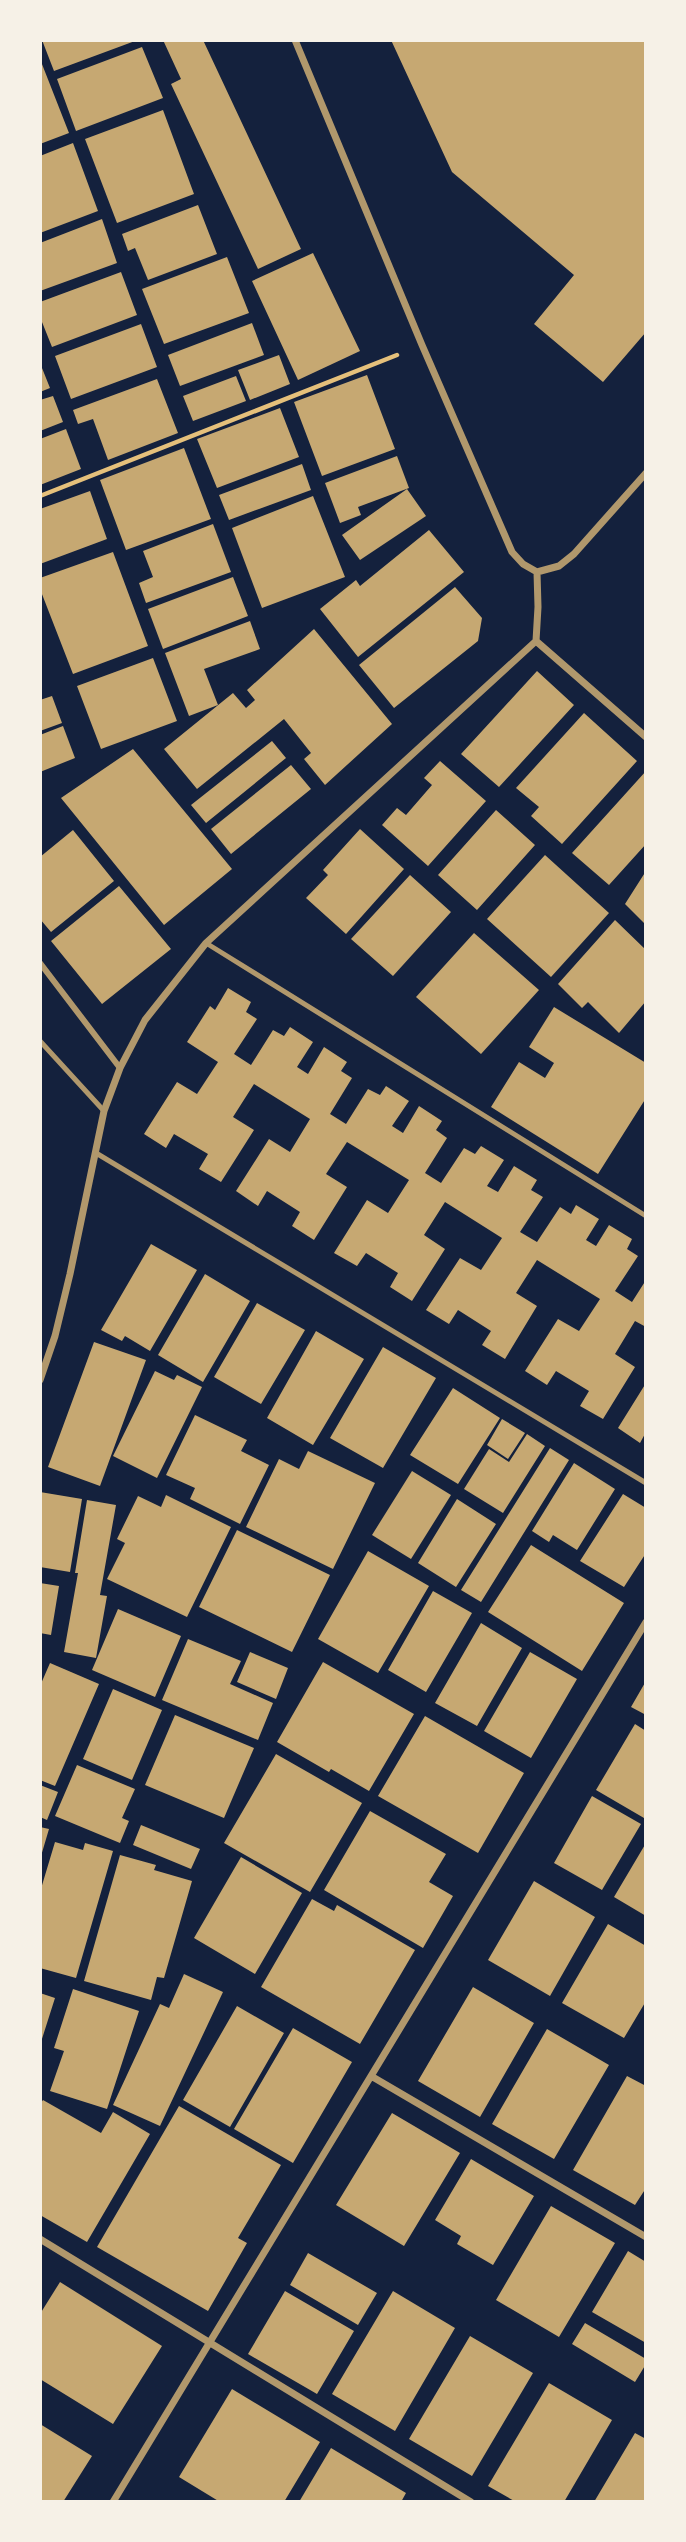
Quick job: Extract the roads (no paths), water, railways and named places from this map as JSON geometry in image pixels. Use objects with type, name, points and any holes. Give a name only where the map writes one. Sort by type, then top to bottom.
[{"type":"street","points":[[295,40],[512,552],[523,564],[537,572],[559,566],[574,554],[646,472]]},
{"type":"street","points":[[40,1380],[55,1336],[104,1111],[120,1068],[145,1020],[206,943],[536,640],[537,572]]},
{"type":"street","points":[[536,640],[646,737]]},
{"type":"street","points":[[40,963],[120,1068]]},
{"type":"street","points":[[113,2502],[646,1622]]},
{"type":"street","points":[[372,2076],[646,2237]]},
{"type":"street","points":[[40,2239],[471,2502]]},
{"type":"lane","points":[[206,943],[646,1216]]},
{"type":"lane","points":[[40,1041],[104,1111]]},
{"type":"lane","points":[[96,1153],[646,1483]]}]
